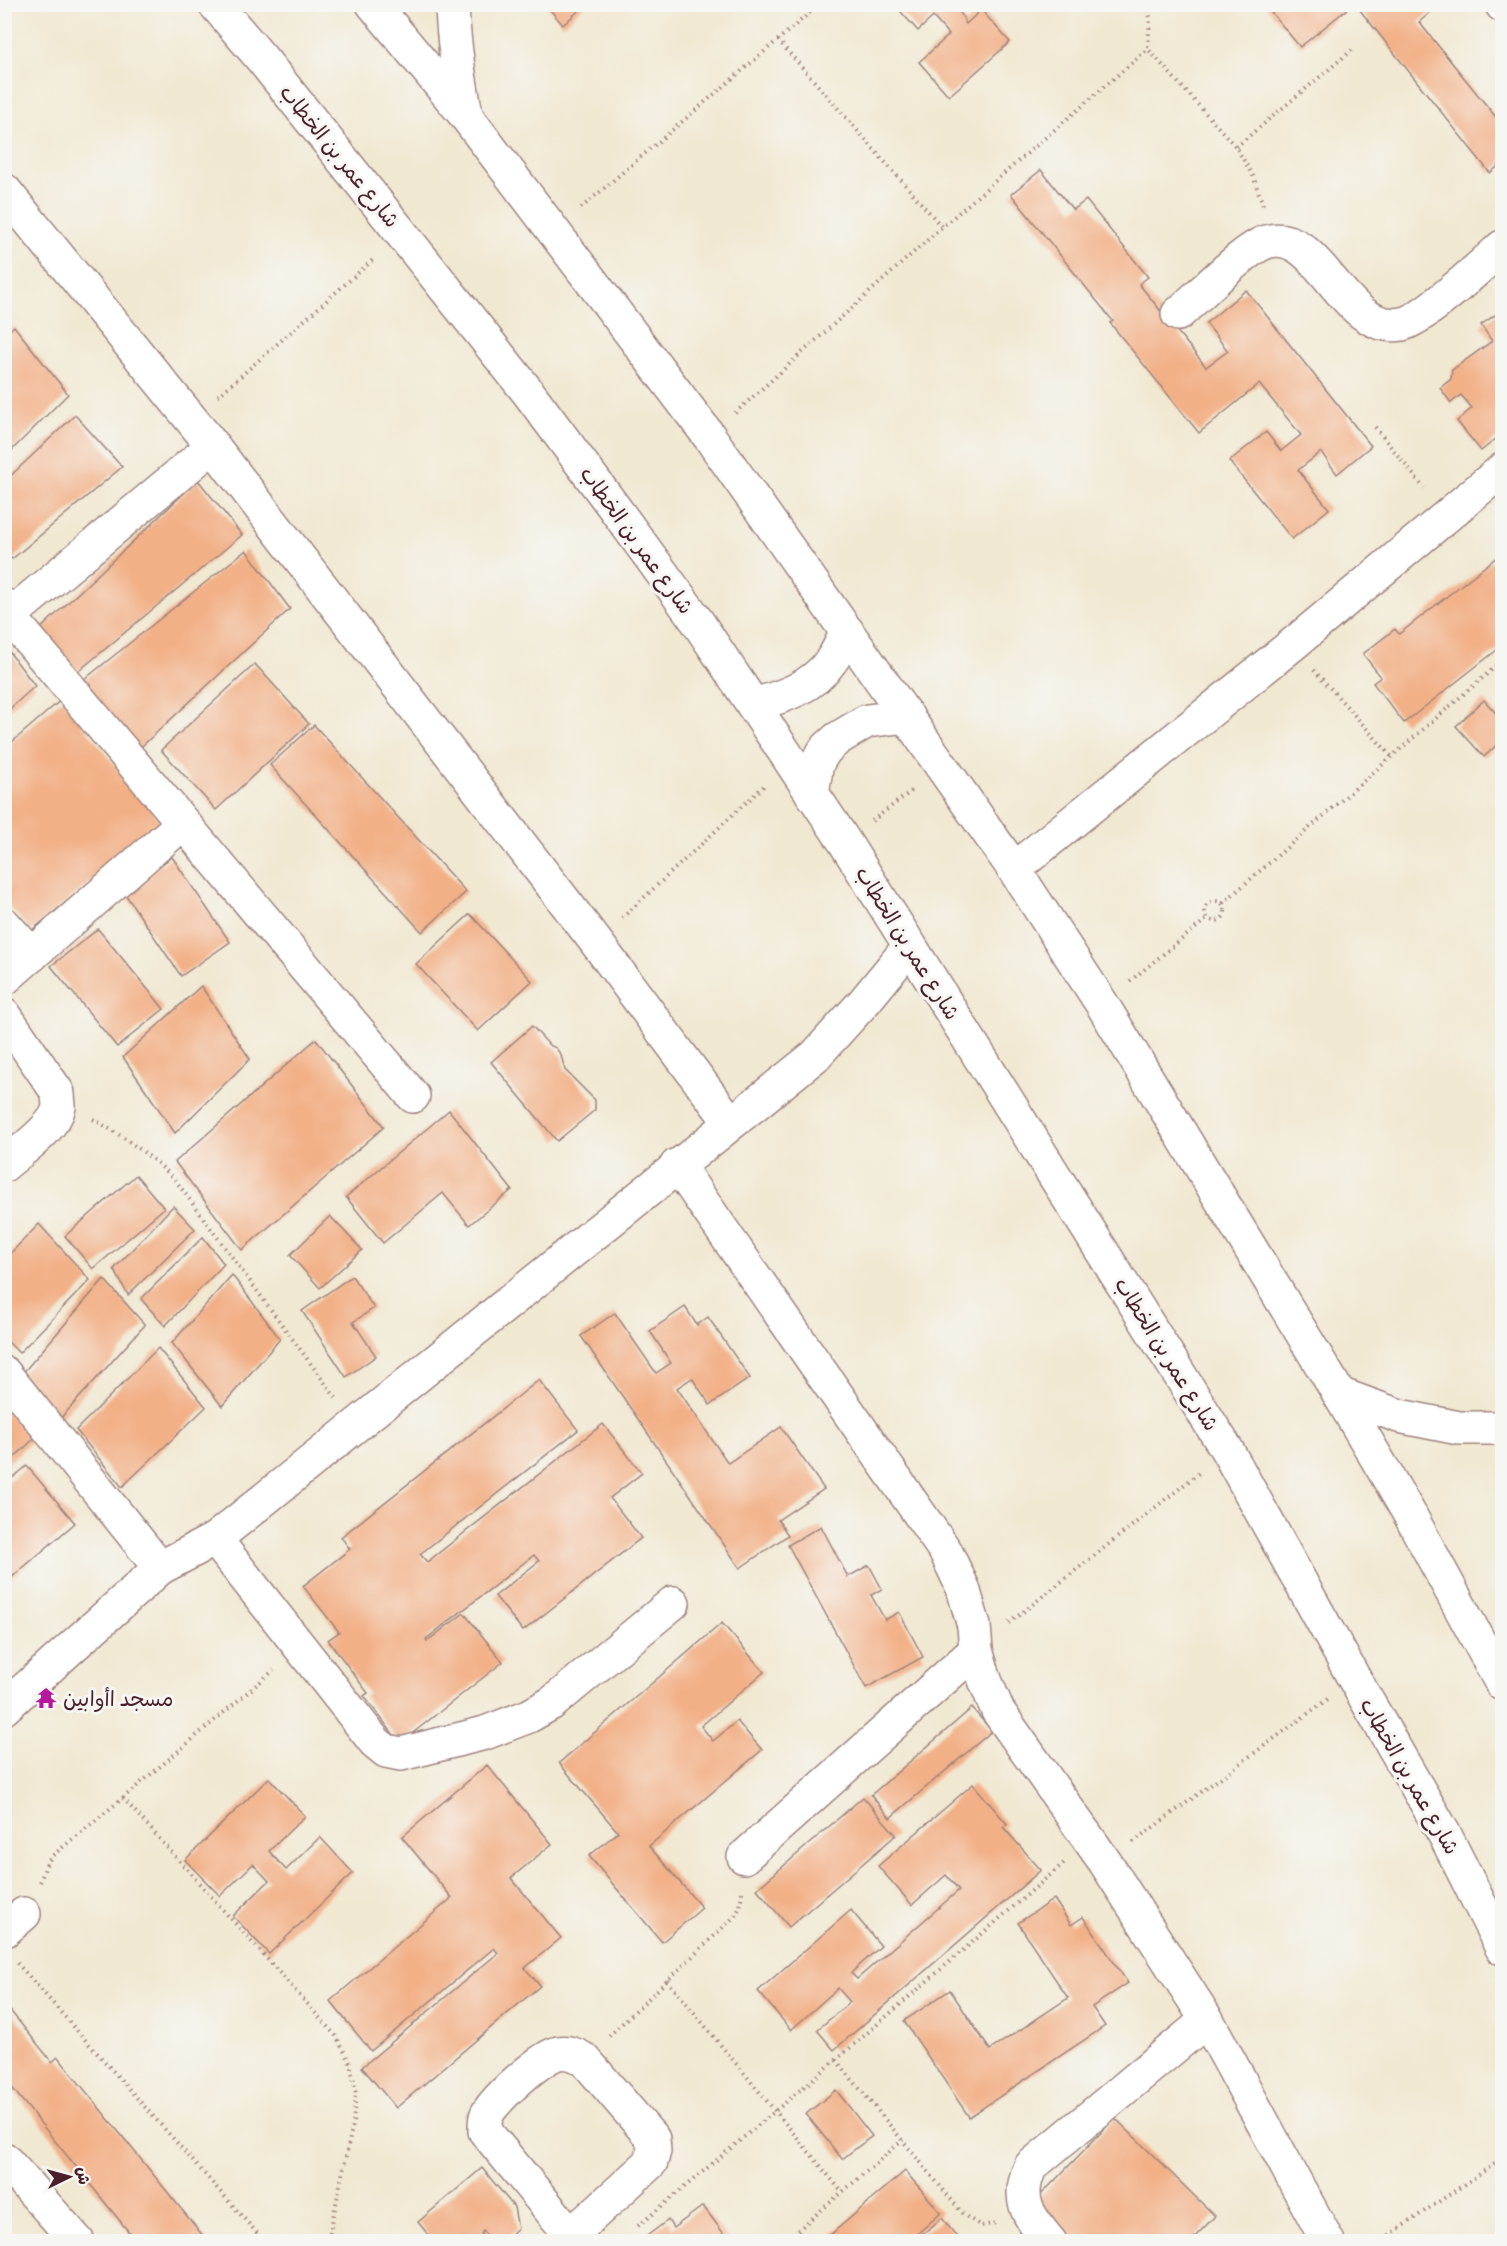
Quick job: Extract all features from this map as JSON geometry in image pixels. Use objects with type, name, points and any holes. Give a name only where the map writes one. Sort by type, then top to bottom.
[{"type":"street","name":"شارع عمر بن الخطاب","points":[[215,4],[269,68],[528,392],[697,621],[844,841],[1227,1450],[1355,1680],[1446,1837],[1503,1948]]},
{"type":"street","points":[[373,4],[466,116],[709,436],[1014,869],[1102,1004],[1339,1394],[1410,1515],[1503,1684]]},
{"type":"street","points":[[453,4],[456,62],[466,116]]},
{"type":"street","points":[[4,190],[213,446],[596,942],[730,1122]]},
{"type":"street","points":[[1178,314],[1252,249],[1267,242],[1284,241],[1300,247],[1365,317],[1383,325],[1403,324],[1420,316],[1503,247]]},
{"type":"street","points":[[213,446],[7,610],[412,1096]]},
{"type":"street","points":[[1014,869],[1292,645],[1503,470]]},
{"type":"street","points":[[753,705],[786,696],[816,677],[832,661],[847,631]]},
{"type":"street","points":[[812,794],[817,764],[825,750],[837,739],[867,721],[907,716]]},
{"type":"street","points":[[4,979],[183,823]]},
{"type":"street","points":[[4,924],[32,955]]},
{"type":"street","points":[[9,1696],[160,1568],[215,1539],[730,1122],[815,1056],[910,946]]},
{"type":"street","points":[[4,1014],[58,1093],[59,1106],[55,1119],[46,1129],[4,1165]]},
{"type":"street","points":[[677,1165],[946,1552],[963,1588],[974,1626],[976,1650],[998,1711],[1097,1852],[1207,2020],[1328,2241]]},
{"type":"street","points":[[4,1373],[160,1568]]},
{"type":"street","points":[[1339,1394],[1409,1418],[1460,1428],[1503,1428]]},
{"type":"street","points":[[215,1539],[375,1742],[386,1751],[401,1754],[485,1733],[530,1716],[552,1703],[673,1603]]},
{"type":"street","points":[[744,1857],[976,1650]]},
{"type":"street","points":[[1050,2241],[1030,2216],[1023,2199],[1024,2182],[1031,2166],[1207,2020]]},
{"type":"street","points":[[571,2052],[585,2060],[652,2139],[654,2151],[651,2162],[567,2238],[485,2131],[486,2116],[494,2103],[542,2060],[556,2053],[571,2052]]},
{"type":"street","points":[[4,2159],[78,2241]]},
{"type":"path","points":[[554,231],[820,4]]},
{"type":"path","points":[[709,436],[942,227],[1148,48],[1150,17],[1146,4]]},
{"type":"path","points":[[778,40],[942,227]]},
{"type":"path","points":[[1148,48],[1236,147],[1253,176],[1264,208],[1267,242]]},
{"type":"path","points":[[1236,147],[1352,50]]},
{"type":"path","points":[[191,420],[402,234]]},
{"type":"path","points":[[1375,427],[1447,516]]},
{"type":"path","points":[[1292,645],[1392,757]]},
{"type":"path","points":[[1222,903],[1503,661]]},
{"type":"path","points":[[596,942],[791,762]]},
{"type":"path","points":[[844,841],[943,767]]},
{"type":"path","points":[[1215,900],[1222,903],[1225,908],[1223,918],[1212,921],[1205,911],[1208,904],[1215,900]]},
{"type":"path","points":[[1102,1004],[1208,918]]},
{"type":"path","points":[[59,1106],[91,1119],[120,1135],[148,1155],[173,1178],[356,1425]]},
{"type":"path","points":[[976,1650],[1227,1450]]},
{"type":"path","points":[[266,2241],[14,1935],[35,1897],[46,1865],[52,1856],[300,1648]]},
{"type":"path","points":[[638,2226],[836,2060],[1097,1852],[1355,1680]]},
{"type":"path","points":[[123,1798],[336,2036],[350,2063],[356,2093],[353,2123],[328,2241]]},
{"type":"path","points":[[585,2060],[735,1916],[742,1896],[738,1876],[744,1857]]},
{"type":"path","points":[[668,1980],[842,2192]]},
{"type":"path","points":[[836,2060],[964,2215],[981,2226],[1030,2216]]},
{"type":"path","points":[[784,2241],[903,2140]]},
{"type":"path","points":[[1379,2241],[1503,2159]]},
{"type":"building","points":[[545,4],[586,4],[563,25]]},
{"type":"building","points":[[894,4],[956,4],[966,24],[981,10],[1010,42],[949,96],[919,62],[949,35],[933,17],[918,31]]},
{"type":"building","points":[[1355,4],[1425,4],[1431,12],[1419,22],[1495,116],[1502,110],[1502,163],[1490,173]]},
{"type":"building","points":[[1265,5],[1352,5],[1300,47]]},
{"type":"building","points":[[1041,170],[1073,210],[1086,200],[1148,277],[1139,284],[1206,367],[1228,351],[1206,323],[1246,290],[1371,446],[1337,474],[1321,452],[1298,470],[1329,509],[1292,539],[1229,461],[1266,432],[1281,451],[1301,435],[1259,384],[1199,433],[1110,323],[1113,321],[1011,194]]},
{"type":"building","points":[[1502,310],[1502,434],[1481,451],[1457,421],[1472,408],[1461,395],[1451,403],[1440,388],[1451,379],[1452,370],[1492,341],[1481,325]]},
{"type":"building","points":[[14,326],[68,394],[4,458],[4,335]]},
{"type":"building","points":[[75,415],[122,467],[12,559],[4,551],[4,482]]},
{"type":"building","points":[[198,480],[242,535],[75,674],[39,630]]},
{"type":"building","points":[[246,550],[290,609],[129,758],[71,690]]},
{"type":"building","points":[[1502,553],[1502,646],[1404,723],[1373,683],[1381,677],[1363,654],[1395,629],[1399,634]]},
{"type":"building","points":[[4,645],[35,686],[4,714]]},
{"type":"building","points":[[255,664],[309,724],[216,810],[161,750]]},
{"type":"building","points":[[62,699],[162,823],[31,931],[4,901],[4,749]]},
{"type":"building","points":[[1484,700],[1502,720],[1502,740],[1484,757],[1456,726]]},
{"type":"building","points":[[314,725],[466,892],[422,932],[270,765]]},
{"type":"building","points":[[172,857],[230,942],[181,976],[123,891]]},
{"type":"building","points":[[470,914],[532,981],[478,1031],[416,964]]},
{"type":"building","points":[[98,929],[164,1009],[117,1047],[51,966]]},
{"type":"building","points":[[201,986],[250,1059],[175,1133],[123,1057]]},
{"type":"building","points":[[532,1026],[549,1045],[556,1048],[561,1055],[565,1070],[595,1100],[595,1110],[557,1141],[491,1062]]},
{"type":"building","points":[[316,1039],[384,1127],[242,1250],[175,1162]]},
{"type":"building","points":[[449,1110],[512,1190],[469,1225],[443,1193],[383,1243],[346,1197]]},
{"type":"building","points":[[136,1175],[164,1208],[93,1269],[65,1236]]},
{"type":"building","points":[[173,1206],[195,1229],[128,1295],[114,1269]]},
{"type":"building","points":[[330,1216],[362,1250],[320,1288],[290,1255]]},
{"type":"building","points":[[39,1224],[90,1280],[19,1353],[4,1338],[4,1260]]},
{"type":"building","points":[[203,1237],[224,1264],[165,1326],[141,1299]]},
{"type":"building","points":[[232,1275],[280,1339],[222,1406],[172,1343]]},
{"type":"building","points":[[352,1276],[374,1308],[353,1322],[376,1356],[346,1377],[302,1311]]},
{"type":"building","points":[[104,1279],[145,1325],[59,1420],[21,1375]]},
{"type":"building","points":[[685,1307],[697,1325],[708,1317],[750,1378],[710,1405],[692,1378],[677,1388],[728,1463],[781,1427],[824,1489],[778,1520],[788,1535],[740,1568],[581,1336],[615,1313],[656,1373],[671,1363],[650,1331]]},
{"type":"building","points":[[158,1348],[206,1407],[122,1487],[76,1430]]},
{"type":"building","points":[[539,1380],[578,1430],[420,1554],[427,1562],[603,1424],[642,1473],[610,1498],[641,1538],[523,1631],[495,1596],[539,1561],[534,1555],[426,1639],[427,1641],[464,1613],[503,1662],[400,1743],[364,1696],[368,1693],[328,1640],[339,1632],[303,1586],[350,1549],[341,1537]]},
{"type":"building","points":[[4,1392],[37,1436],[4,1467]]},
{"type":"building","points":[[27,1466],[75,1523],[4,1584],[4,1485]]},
{"type":"building","points":[[821,1526],[848,1577],[869,1565],[882,1589],[871,1595],[885,1620],[899,1612],[923,1657],[866,1688],[788,1545]]},
{"type":"building","points":[[722,1623],[764,1672],[701,1726],[713,1741],[737,1721],[762,1750],[649,1846],[702,1908],[662,1942],[589,1856],[618,1832],[559,1763]]},
{"type":"building","points":[[972,1708],[992,1731],[890,1818],[871,1795]]},
{"type":"building","points":[[487,1765],[552,1844],[511,1878],[561,1938],[525,1968],[540,1986],[396,2108],[362,2067],[498,1953],[494,1948],[371,2051],[330,2001],[452,1898],[402,1837]]},
{"type":"building","points":[[269,1778],[305,1816],[269,1851],[286,1870],[320,1837],[353,1873],[269,1954],[233,1916],[269,1881],[253,1864],[220,1896],[185,1860]]},
{"type":"building","points":[[973,1784],[1007,1824],[1003,1827],[1041,1870],[834,2050],[817,2030],[850,2002],[838,1988],[791,2030],[758,1991],[851,1910],[881,1946],[851,1973],[857,1979],[959,1890],[946,1875],[912,1905],[878,1866]]},
{"type":"building","points":[[863,1797],[896,1835],[789,1927],[757,1889]]},
{"type":"building","points":[[1054,1899],[1071,1925],[1083,1917],[1128,1983],[1092,2007],[1105,2026],[969,2117],[904,2021],[950,1990],[990,2050],[1068,1998],[1018,1923]]},
{"type":"building","points":[[4,2003],[52,2062],[58,2057],[208,2242],[137,2242],[4,2078]]},
{"type":"building","points":[[836,2090],[872,2136],[842,2159],[806,2114]]},
{"type":"building","points":[[1115,2118],[1215,2216],[1190,2242],[1072,2242],[1033,2203]]},
{"type":"building","points":[[482,2168],[514,2207],[518,2229],[503,2242],[492,2242],[483,2231],[481,2234],[487,2242],[434,2242],[418,2222]]},
{"type":"building","points":[[905,2171],[941,2213],[908,2242],[822,2242]]},
{"type":"building","points":[[703,2206],[730,2242],[639,2242],[668,2220],[673,2228]]},
{"type":"building","points":[[942,2218],[961,2242],[913,2242]]},
{"type":"place","name":"مسجد اأوابين","points":[[46,1698]]}]
